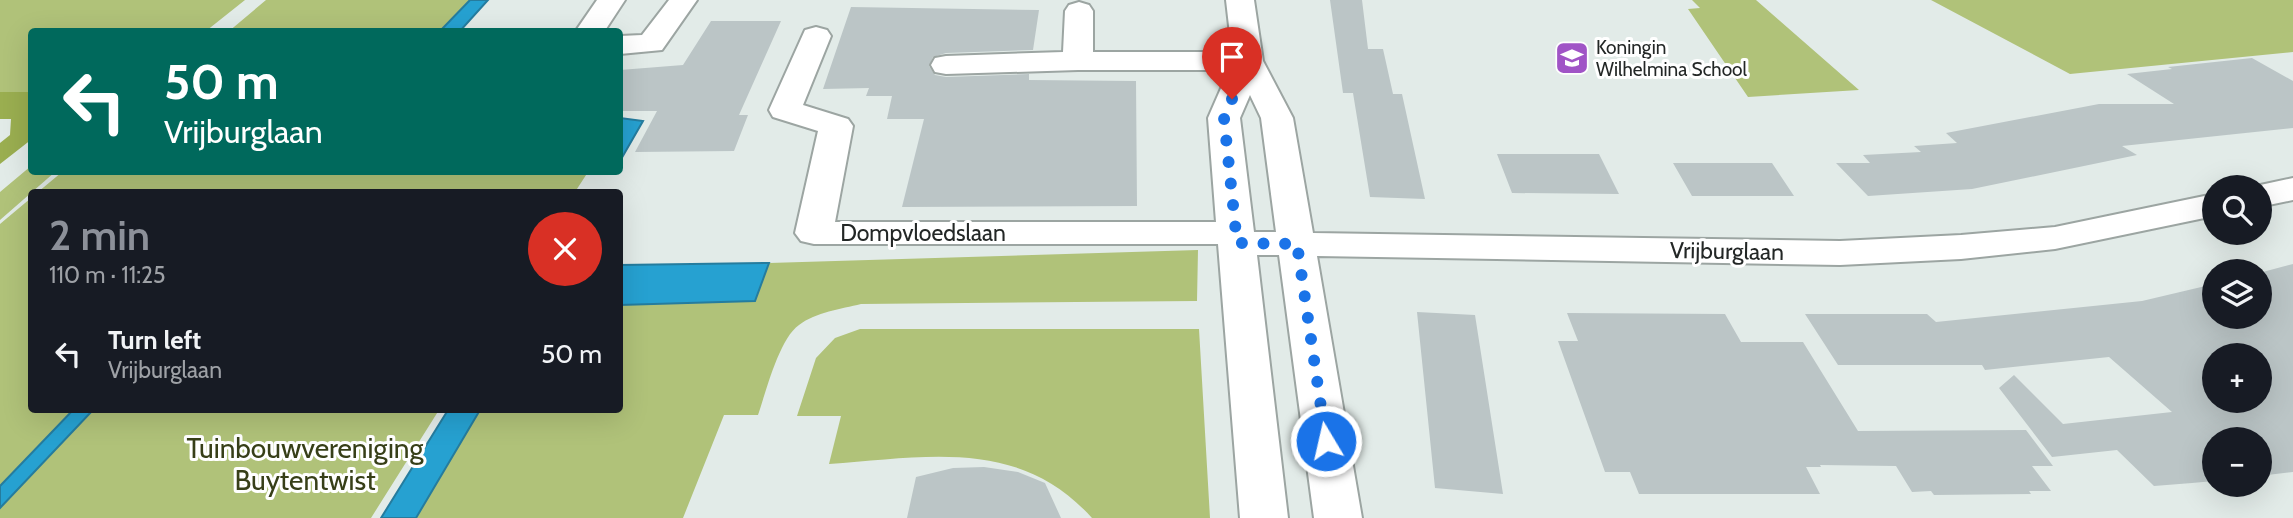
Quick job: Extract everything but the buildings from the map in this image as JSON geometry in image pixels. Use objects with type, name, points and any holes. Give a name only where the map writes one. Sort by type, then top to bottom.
[{"type":"street","points":[[592,28],[611,0]]},
{"type":"street","points":[[623,45],[651,44],[683,0]]},
{"type":"street","points":[[1240,0],[1248,61],[1277,118],[1338,518]]},
{"type":"street","points":[[1078,61],[1079,11]]},
{"type":"street","name":"Dompvloedslaan","points":[[816,36],[785,110],[836,126],[814,233],[1236,238]]},
{"type":"street","points":[[946,65],[1078,61],[1248,61]]},
{"type":"street","points":[[1248,61],[1224,118],[1265,518]]},
{"type":"street","points":[[2272,193],[2293,189]]},
{"type":"street","name":"Vrijburglaan","points":[[1236,238],[1297,244],[1840,253],[1961,247],[2055,238],[2202,207]]},
{"type":"green space","points":[[0,0],[245,0],[210,28],[28,28],[28,92],[0,92]]},
{"type":"green space","points":[[266,0],[475,0],[449,28],[233,28]]},
{"type":"green space","points":[[1692,0],[1756,0],[1859,90],[1748,97],[1688,9],[1700,8]]},
{"type":"green space","points":[[1931,0],[2293,0],[2293,52],[2070,74]]},
{"type":"green space","points":[[0,92],[28,92],[28,142],[0,164],[0,143],[10,135],[11,119],[0,119]]},
{"type":"green space","points":[[28,169],[28,175],[52,175],[36,189],[28,189],[28,196],[0,220],[0,192]]},
{"type":"green space","points":[[58,175],[586,175],[577,189],[42,189]]},
{"type":"green space","name":"Tuinbouwvereniging Buytentwist","points":[[28,201],[28,413],[437,413],[371,518],[0,518],[0,224]]},
{"type":"green space","points":[[1198,250],[1197,301],[861,304],[829,312],[799,325],[785,342],[758,415],[724,415],[683,518],[416,518],[478,413],[623,413],[623,305],[754,301],[769,263]]},
{"type":"green space","points":[[860,329],[1199,329],[1210,518],[1092,518],[1064,492],[1034,474],[1002,463],[970,458],[901,458],[829,464],[841,416],[797,416],[816,358],[835,338]]},
{"type":"water","points":[[470,0],[488,0],[463,28],[443,28]]},
{"type":"water","points":[[623,118],[643,121],[623,156]]},
{"type":"water","points":[[769,263],[755,301],[623,305],[623,265]]},
{"type":"water","points":[[70,413],[90,413],[0,508],[0,486]]},
{"type":"water","points":[[446,413],[478,413],[416,518],[381,518]]},
{"type":"place","name":"Koningin Wilhelmina School","points":[[1572,58]]},
{"type":"route","points":[[1232,99],[1224,118],[1237,243],[1297,244],[1326,441]]}]
